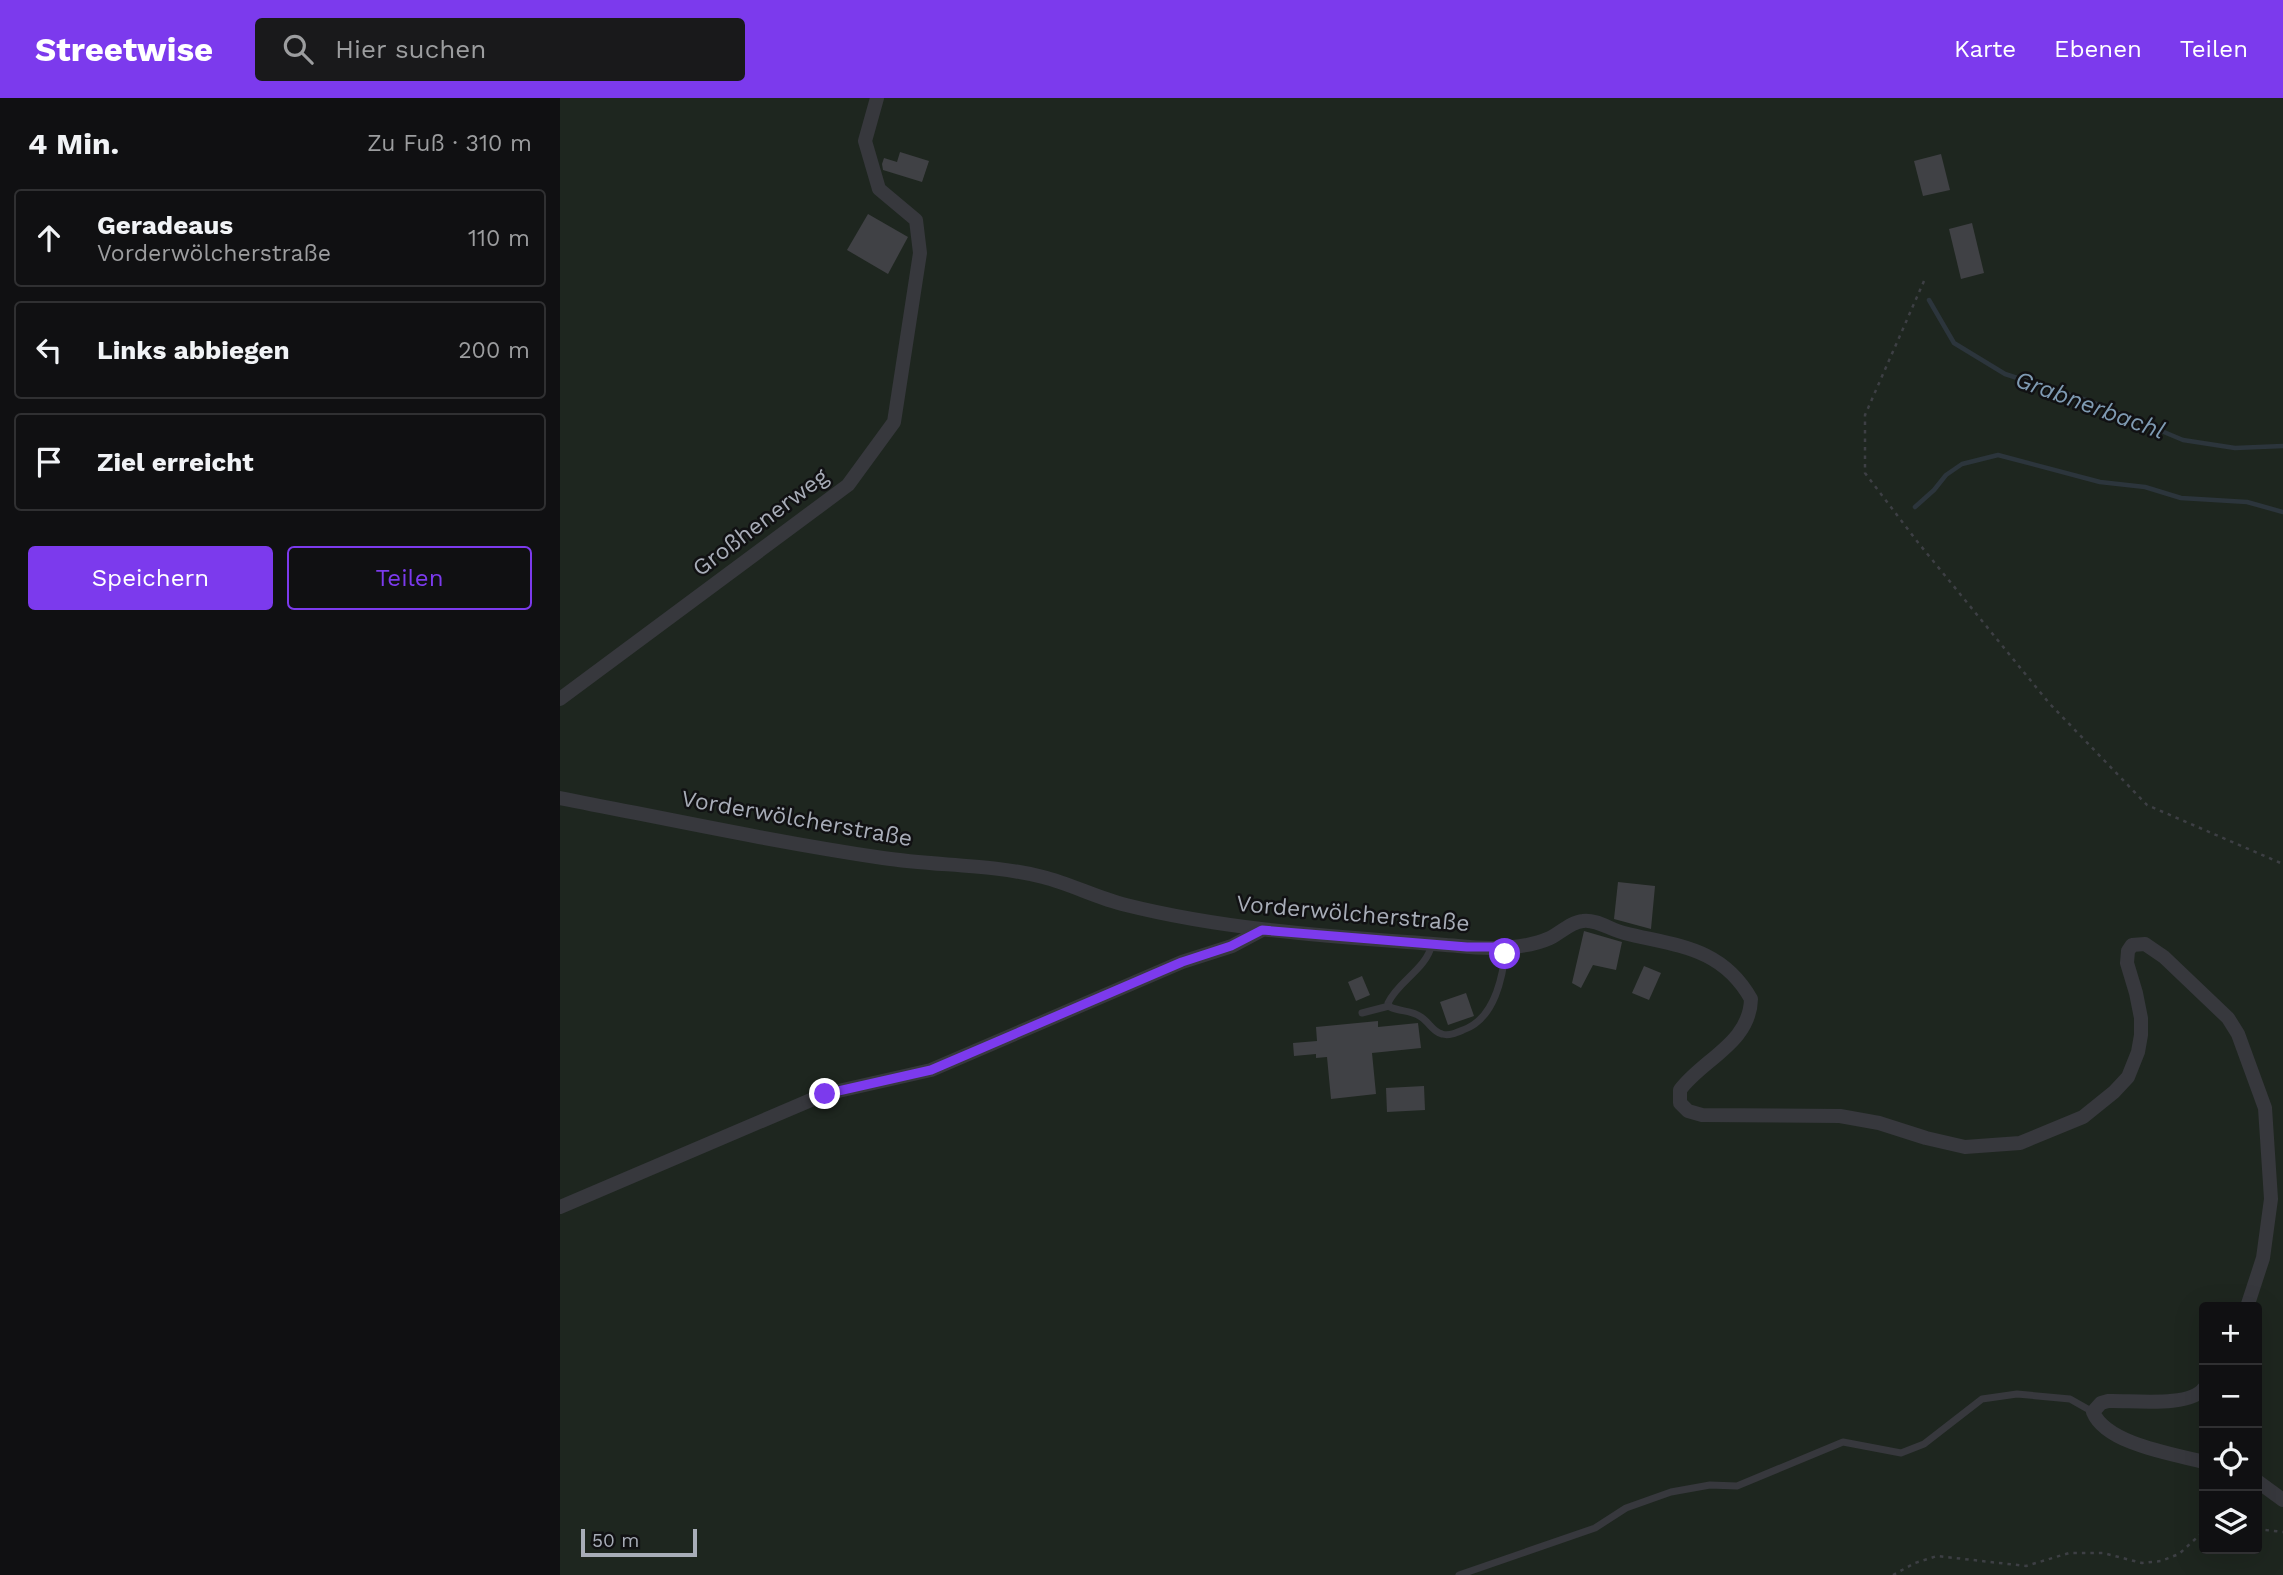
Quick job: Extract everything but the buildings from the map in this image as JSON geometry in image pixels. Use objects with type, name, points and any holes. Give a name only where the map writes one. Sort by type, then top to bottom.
[{"type":"street","name":"Großhenerweg","points":[[560,699],[848,485],[894,422],[920,253],[916,220],[878,189],[865,141],[877,98]]},
{"type":"street","name":"Vorderwölcherstraße","points":[[560,798],[827,849],[1044,877],[1125,905],[1262,930],[1432,944],[1506,947],[1542,940],[1583,920],[1622,933],[1669,942],[1707,956],[1731,974],[1751,999],[1748,1018],[1735,1040],[1693,1075],[1680,1090],[1680,1103],[1688,1111],[1702,1115],[1840,1116],[1879,1123],[1965,1147],[2020,1143],[2083,1117],[2128,1077],[2138,1052],[2141,1018],[2127,968],[2127,956],[2132,945],[2145,944],[2164,957],[2228,1018],[2238,1034],[2265,1108],[2272,1199],[2263,1258],[2248,1302]]},
{"type":"street","points":[[560,1208],[825,1094],[931,1070],[1182,962],[1231,946],[1262,930]]},
{"type":"street","points":[[2199,1394],[2182,1400],[2108,1401],[2101,1403],[2093,1412],[2097,1422],[2128,1441],[2199,1461]]},
{"type":"street","points":[[2262,1485],[2283,1500]]},
{"type":"lane","points":[[1389,1006],[1391,996],[1422,965],[1432,944]]},
{"type":"lane","points":[[1362,1013],[1389,1006],[1396,1010],[1411,1011],[1443,1035],[1470,1028],[1482,1019],[1495,996],[1506,947]]},
{"type":"lane","points":[[1459,1575],[1595,1528],[1626,1508],[1671,1492],[1710,1485],[1737,1486],[1843,1442],[1901,1453],[1924,1444],[1982,1399],[2017,1394],[2070,1399],[2093,1412]]},
{"type":"path","points":[[1924,281],[1865,415],[1865,473],[2049,703],[2147,805],[2283,864]]},
{"type":"path","points":[[2262,1530],[2283,1532]]},
{"type":"path","points":[[1893,1575],[1915,1563],[1937,1556],[2025,1566],[2069,1553],[2103,1553],[2142,1563],[2179,1554],[2199,1536]]},
{"type":"shaded area","points":[[560,98],[2283,98],[2283,1575],[560,1575]]},
{"type":"waterway","name":"Grabnerbachl","points":[[1929,300],[1954,343],[2005,374],[2092,402],[2183,440],[2235,448],[2283,446]]},
{"type":"waterway","points":[[1915,507],[1946,475],[1962,464],[1998,455],[2100,482],[2145,487],[2181,498],[2247,502],[2283,512]]},
{"type":"route","points":[[825,1094],[931,1070],[1182,962],[1231,946],[1262,930],[1467,947],[1506,947],[1505,954]]}]
